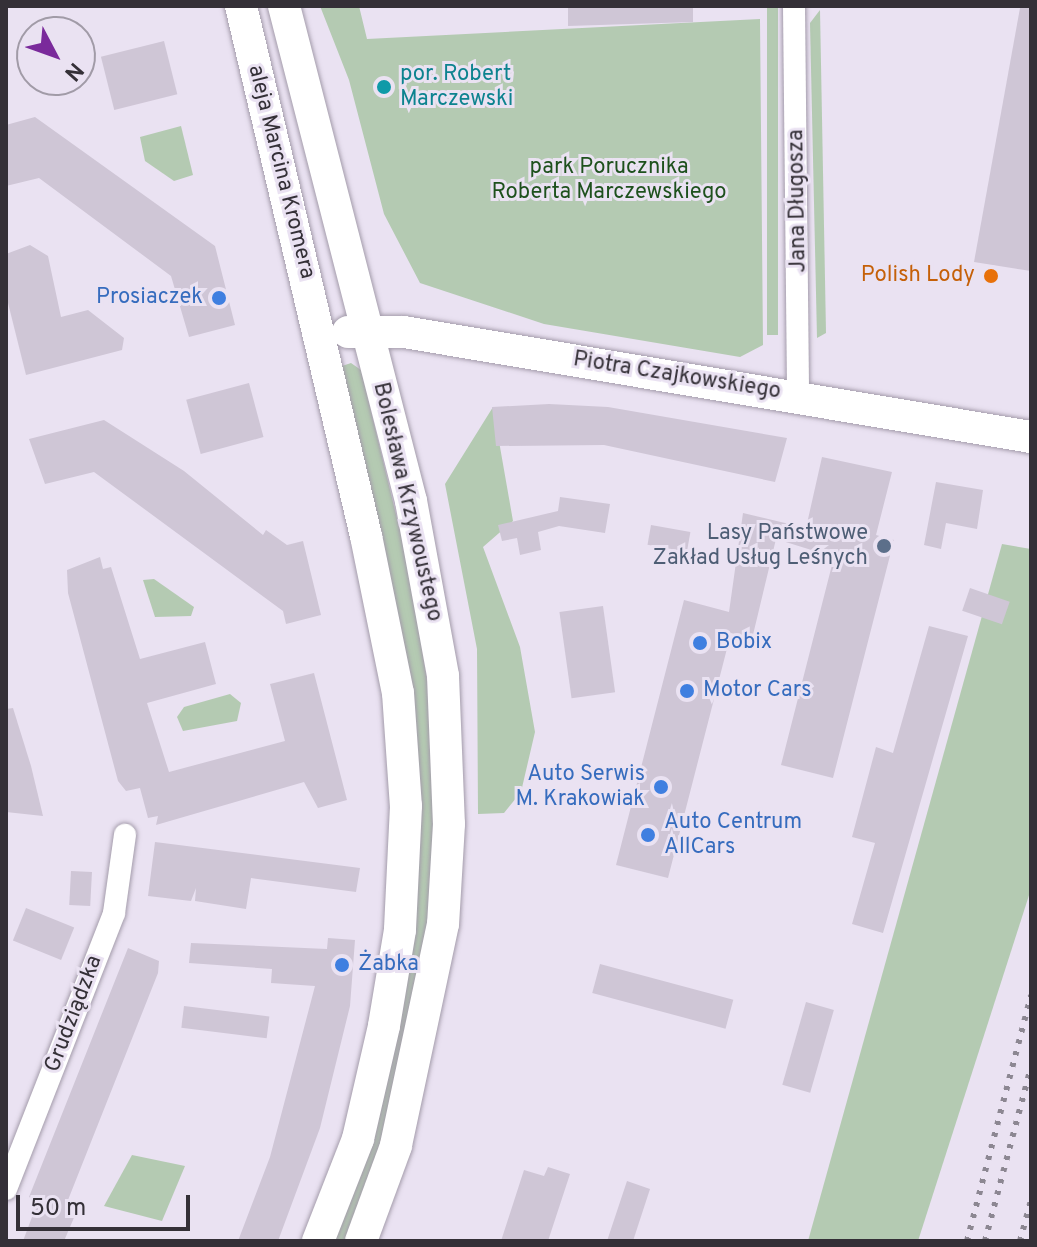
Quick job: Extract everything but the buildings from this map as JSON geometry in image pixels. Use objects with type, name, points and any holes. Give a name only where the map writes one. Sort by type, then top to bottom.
[{"type":"main road","name":"aleja Marcina Kromera","points":[[241,6],[321,337]]},
{"type":"main road","name":"aleja Marcina Kromera","points":[[284,6],[365,329]]},
{"type":"main road","name":"Piotra Czajkowskiego","points":[[321,337],[365,329],[798,396],[1031,437]]},
{"type":"main road","name":"Bolesława Krzywoustego","points":[[361,1241],[396,1146],[434,986],[449,824],[434,606],[365,329]]},
{"type":"main road","points":[[318,1241],[358,1139],[384,1026],[400,930],[406,806],[398,693],[321,337]]},
{"type":"street","name":"Jana Długosza","points":[[794,6],[798,396]]},
{"type":"street","name":"Grudziądzka","points":[[6,1189],[114,913],[125,835]]},
{"type":"green space","name":"park Porucznika Roberta Marczewskiego","points":[[320,6],[359,6],[367,39],[760,19],[763,345],[740,357],[544,324],[420,283],[384,214],[349,80]]},
{"type":"green space","points":[[767,6],[778,6],[778,335],[767,335]]},
{"type":"green space","points":[[820,10],[826,333],[817,338],[810,23]]},
{"type":"green space","points":[[181,126],[193,175],[174,181],[145,161],[140,137]]},
{"type":"green space","points":[[351,363],[361,370],[409,568],[431,705],[435,806],[431,900],[398,1091],[347,1241],[332,1241],[416,884],[342,366]]},
{"type":"green space","points":[[493,407],[513,521],[483,547],[520,647],[535,732],[521,792],[504,813],[478,814],[477,649],[445,484]]},
{"type":"green space","points":[[1002,544],[1031,549],[1031,889],[918,1241],[808,1241]]},
{"type":"green space","points":[[154,579],[194,607],[191,616],[155,617],[143,580]]},
{"type":"green space","points":[[230,694],[241,703],[237,721],[183,731],[177,717],[184,707]]},
{"type":"green space","points":[[132,1155],[185,1166],[162,1221],[104,1206]]},
{"type":"railway","points":[[967,1241],[1031,995]]},
{"type":"railway","points":[[985,1241],[1031,1067]]},
{"type":"railway","points":[[1020,1241],[1031,1200]]},
{"type":"place","name":"por. Robert Marczewski","points":[[384,87]]},
{"type":"place","name":"Polish Lody","points":[[991,276]]},
{"type":"place","name":"Prosiaczek","points":[[219,298]]},
{"type":"place","name":"Lasy Państwowe Zakład Usług Leśnych","points":[[884,546]]},
{"type":"place","name":"Bobix","points":[[700,643]]},
{"type":"place","name":"Motor Cars","points":[[687,691]]},
{"type":"place","name":"Auto Serwis M. Krakowiak","points":[[661,787]]},
{"type":"place","name":"Auto Centrum AllCars","points":[[648,835]]},
{"type":"place","name":"Żabka","points":[[342,965]]}]
